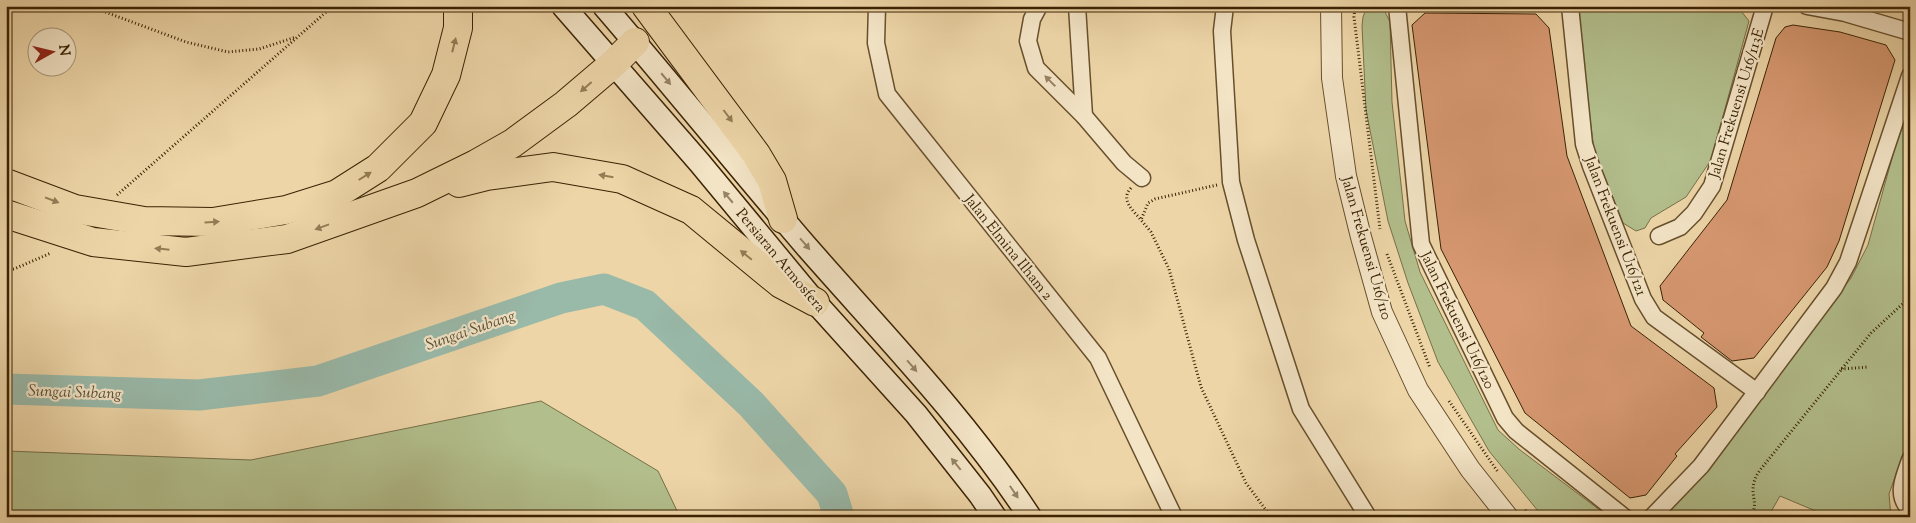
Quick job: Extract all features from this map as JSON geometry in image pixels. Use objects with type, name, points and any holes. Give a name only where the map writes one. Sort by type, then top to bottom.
[{"type":"highway","points":[[6,183],[75,209],[144,221],[213,222],[286,210],[337,194],[378,168],[423,123],[446,75],[458,28],[458,6]]},
{"type":"highway","points":[[646,6],[756,154],[772,181],[783,220]]},
{"type":"highway","points":[[417,193],[476,164],[513,143],[566,104],[613,64],[635,42]]},
{"type":"highway","points":[[6,214],[93,242],[186,252],[287,239],[417,193],[487,176],[553,167],[622,179],[691,210],[782,284],[815,302]]},
{"type":"main road","name":"Persiaran Atmosfera","points":[[563,6],[699,162],[815,302],[916,414],[980,494],[995,517]]},
{"type":"main road","name":"Persiaran Atmosfera","points":[[604,6],[783,220],[950,410],[1010,487],[1030,517]]},
{"type":"street","name":"Jalan Elmina Ilham 2","points":[[877,6],[876,43],[887,94],[1098,358],[1161,486],[1174,517]]},
{"type":"street","points":[[1039,6],[1032,20],[1028,41],[1036,68],[1084,116],[1124,163],[1142,178]]},
{"type":"street","points":[[1077,6],[1084,116]]},
{"type":"street","points":[[1225,6],[1222,31],[1231,182],[1246,240],[1301,409],[1368,517]]},
{"type":"street","name":"Jalan Frekuensi U16/110","points":[[1331,6],[1332,78],[1346,176],[1382,312],[1418,390],[1470,469],[1514,511]]},
{"type":"street","name":"Jalan Frekuensi U16/120","points":[[1398,6],[1421,244],[1505,418],[1516,431],[1624,517]]},
{"type":"street","name":"Jalan Frekuensi U16/121","points":[[1570,6],[1584,144],[1643,299],[1654,317],[1757,392]]},
{"type":"street","name":"Jalan Frekuensi U16/113E","points":[[1659,236],[1680,227],[1694,213],[1712,186],[1765,6]]},
{"type":"street","points":[[1806,6],[1854,16],[1910,32]]},
{"type":"street","points":[[1652,517],[1701,466],[1834,288],[1848,262],[1910,76]]},
{"type":"street","points":[[1910,460],[1900,490],[1902,498],[1910,510]]},
{"type":"street","name":"Jalan Elmina Ilham 2","points":[[1161,486],[1181,517]]},
{"type":"path","points":[[89,6],[186,42],[228,52],[259,49],[299,36]]},
{"type":"path","points":[[113,198],[333,6]]},
{"type":"path","points":[[1355,6],[1354,17],[1380,230]]},
{"type":"path","points":[[1142,178],[1130,188],[1126,196],[1129,206],[1151,232],[1169,269],[1201,387],[1246,483],[1271,517]]},
{"type":"path","points":[[1141,220],[1148,203],[1155,199],[1231,182]]},
{"type":"path","points":[[1384,248],[1430,368]]},
{"type":"path","points":[[6,270],[14,269],[51,253]]},
{"type":"path","points":[[1747,517],[1754,512],[1754,479],[1871,333],[1910,297]]},
{"type":"path","points":[[1841,369],[1868,367]]},
{"type":"path","points":[[1444,394],[1499,473]]},
{"type":"path","points":[[1514,511],[1531,517]]},
{"type":"green space","points":[[1373,6],[1384,10],[1390,22],[1392,102],[1405,221],[1420,272],[1498,430],[1520,450],[1609,517],[1543,517],[1489,451],[1438,362],[1408,283],[1388,221],[1366,110],[1362,26],[1366,9]]},
{"type":"green space","points":[[1585,6],[1737,6],[1749,21],[1711,160],[1686,197],[1651,218],[1645,228],[1636,231],[1623,223],[1594,150],[1577,19],[1579,10]]},
{"type":"green space","points":[[1910,105],[1910,435],[1889,494],[1891,517],[1830,517],[1780,496],[1768,517],[1662,517],[1770,384],[1851,278],[1868,245],[1894,151]]},
{"type":"green space","points":[[541,401],[658,471],[680,517],[6,517],[6,451],[251,460]]},
{"type":"building","points":[[1425,13],[1536,14],[1549,28],[1567,156],[1631,326],[1714,388],[1717,407],[1675,454],[1677,456],[1646,495],[1630,498],[1525,413],[1441,249],[1412,25]]},
{"type":"building","points":[[1793,25],[1840,32],[1886,45],[1895,60],[1839,241],[1827,267],[1754,358],[1732,361],[1701,337],[1704,333],[1663,300],[1660,286],[1727,200],[1776,38],[1785,27]]},
{"type":"waterway","name":"Sungai Subang","points":[[6,389],[199,395],[318,381],[561,298],[604,289],[645,305],[751,404],[832,494],[839,517]]}]
